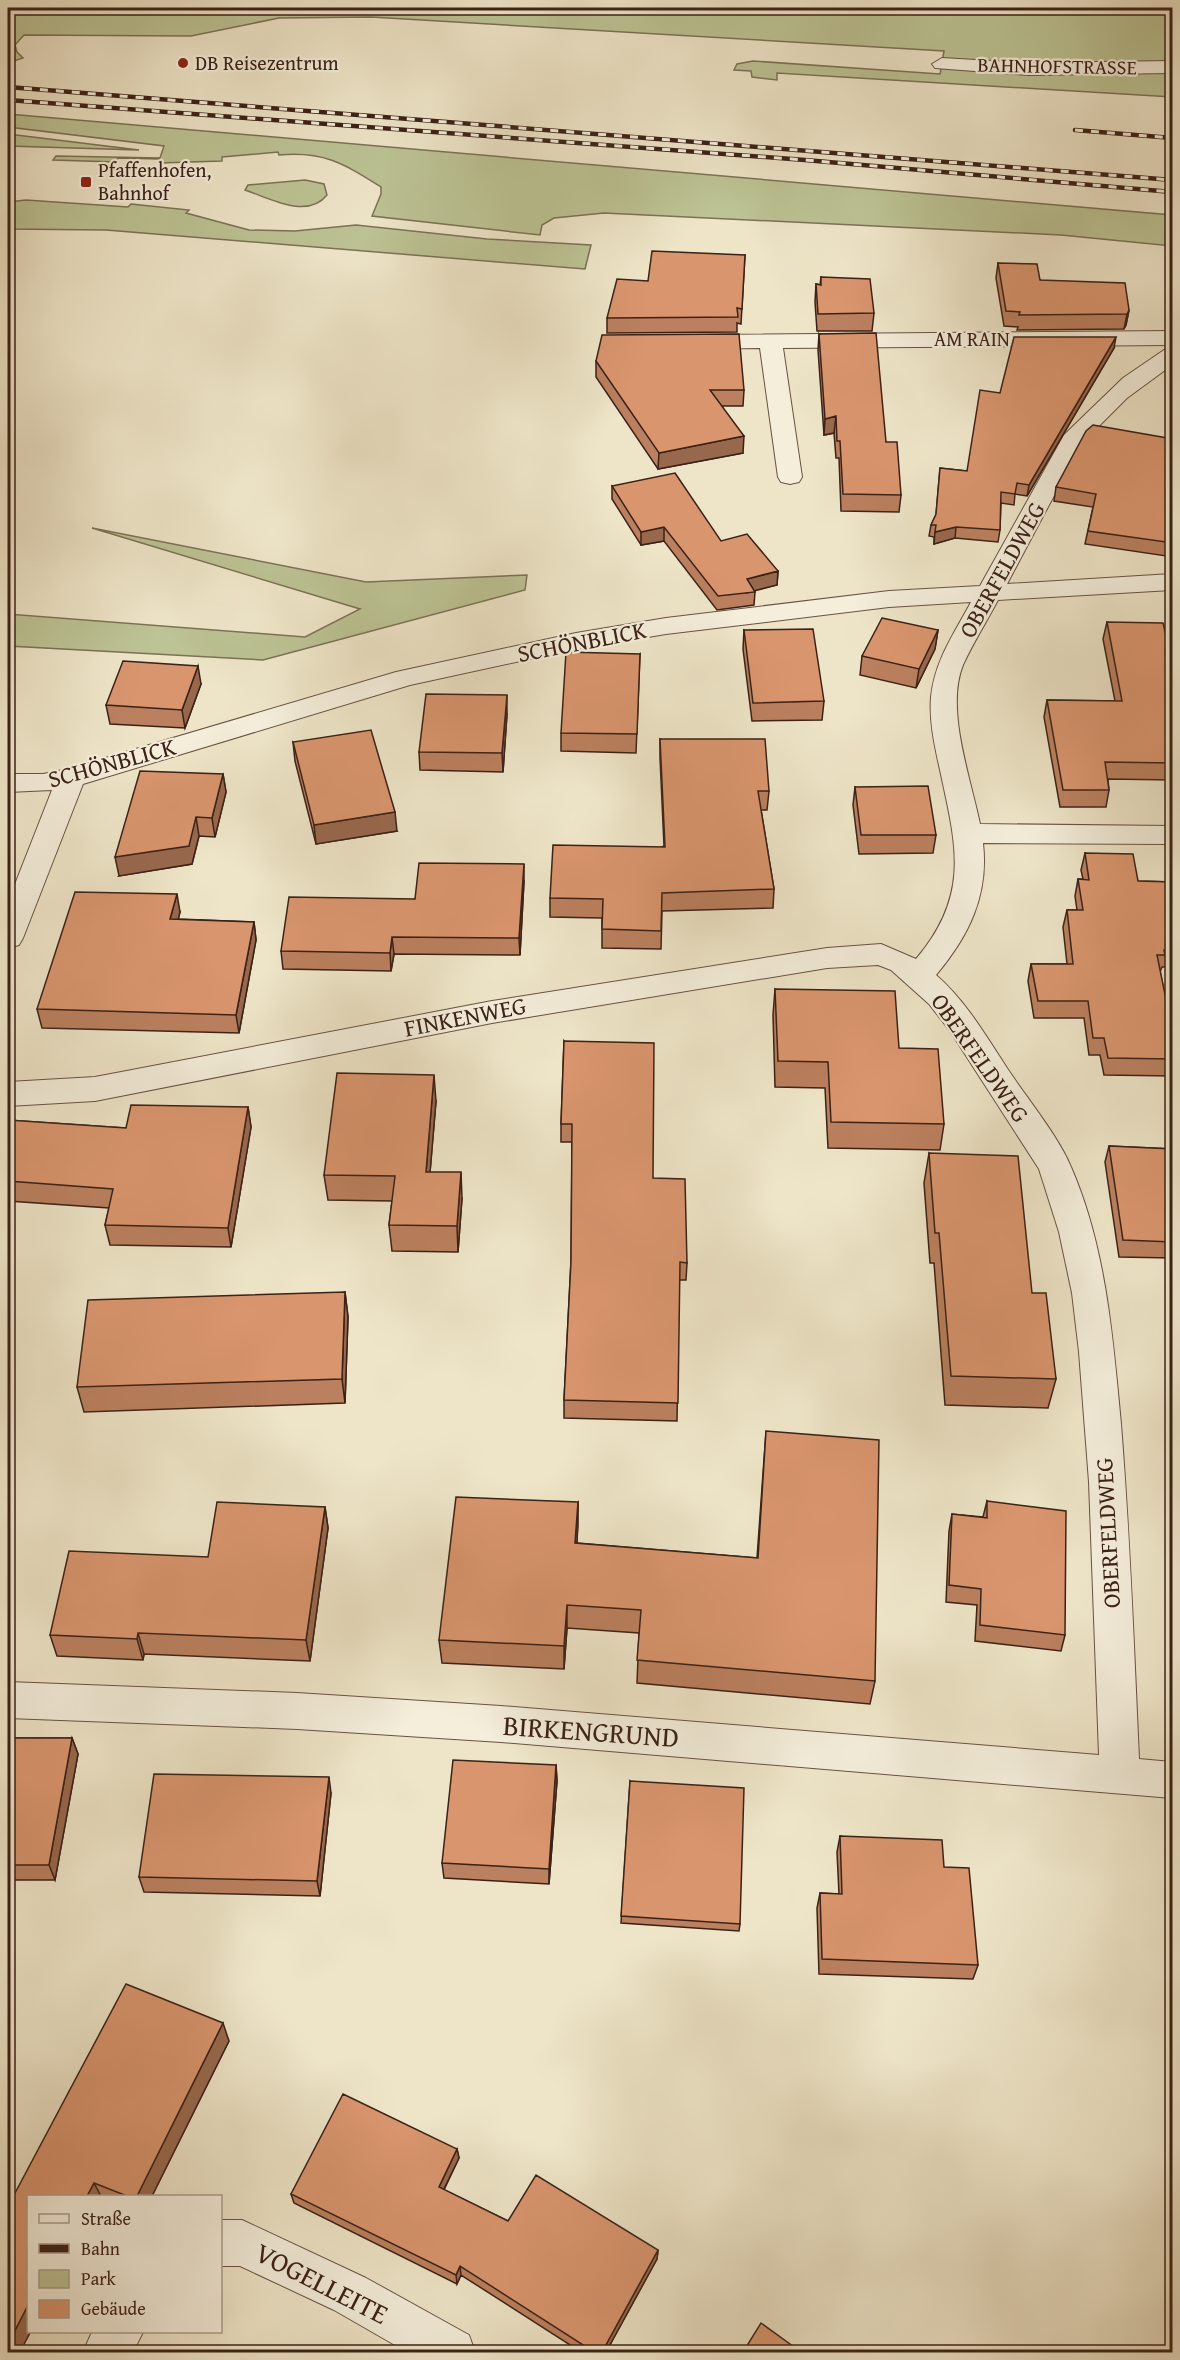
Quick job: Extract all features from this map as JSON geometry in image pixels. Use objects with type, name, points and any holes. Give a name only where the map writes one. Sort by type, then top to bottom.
[{"type":"street","name":"BAHNHOFSTRASSE","points":[[942,64],[1028,69],[1173,67]]},
{"type":"street","name":"AM RAIN","points":[[669,342],[1173,338]]},
{"type":"street","points":[[771,342],[790,477]]},
{"type":"street","name":"OBERFELDWEG","points":[[1120,1777],[1107,1482],[1097,1352],[1089,1293],[1076,1232],[1055,1167],[961,1023],[940,996],[918,976],[939,953],[959,919],[968,889],[966,833],[945,718],[944,695],[949,667],[1072,440],[1123,388],[1173,355]]},
{"type":"street","name":"SCHÖNBLICK","points":[[8,783],[43,783],[71,778],[405,678],[576,641],[786,610],[990,592],[1173,582]]},
{"type":"street","points":[[8,938],[71,778]]},
{"type":"street","points":[[966,833],[1173,835]]},
{"type":"street","name":"FINKENWEG","points":[[8,1094],[95,1089],[492,1012],[827,958],[881,954],[902,963],[918,976]]},
{"type":"street","name":"BIRKENGRUND","points":[[8,1700],[297,1711],[501,1724],[1173,1780]]},
{"type":"street","name":"VOGELLEITE","points":[[222,2243],[242,2243],[350,2294],[452,2352]]},
{"type":"street","points":[[106,2352],[118,2333]]},
{"type":"green space","points":[[32,8],[1172,8],[1172,97],[777,73],[777,80],[752,77],[751,71],[734,70],[737,64],[753,61],[940,74],[944,51],[371,17],[279,18],[191,36],[24,35],[15,45],[17,52],[23,58],[8,63],[8,14],[29,14]]},
{"type":"green space","points":[[8,114],[1172,215],[1172,246],[1061,235],[604,213],[554,218],[542,225],[540,235],[372,216],[381,194],[381,187],[345,166],[322,157],[279,155],[278,152],[222,157],[222,161],[159,163],[159,159],[118,158],[116,162],[53,160],[56,156],[160,158],[164,146],[8,127]]},
{"type":"green space","points":[[8,134],[139,150],[8,146]]},
{"type":"green space","points":[[305,180],[324,184],[327,195],[319,202],[299,207],[276,202],[245,190],[248,185]]},
{"type":"green space","points":[[26,200],[128,207],[131,204],[189,210],[186,213],[249,230],[295,231],[356,225],[487,239],[591,245],[585,269],[106,230],[8,229],[8,202]]},
{"type":"green space","points":[[92,528],[366,582],[527,575],[525,590],[263,660],[8,646],[8,614],[305,637],[360,609]]},
{"type":"building","points":[[652,251],[745,255],[742,309],[737,308],[738,317],[607,318],[617,279],[648,281]]},
{"type":"building","points":[[998,263],[1037,264],[1040,280],[1125,283],[1129,310],[1127,314],[1019,315],[1020,312],[1006,311]]},
{"type":"building","points":[[821,277],[870,279],[874,313],[818,314],[816,284],[821,285]]},
{"type":"building","points":[[876,333],[886,442],[897,442],[901,495],[843,494],[836,416],[825,419],[819,334]]},
{"type":"building","points":[[739,334],[744,390],[710,390],[744,436],[659,453],[596,361],[602,335]]},
{"type":"building","points":[[1014,337],[1116,337],[1029,485],[1017,483],[1015,494],[1001,492],[1000,530],[956,527],[935,532],[936,525],[931,525],[936,514],[940,468],[967,471],[980,390],[1000,393]]},
{"type":"building","points":[[1093,425],[1173,439],[1173,543],[1088,531],[1096,494],[1056,487],[1086,431]]},
{"type":"building","points":[[675,473],[721,541],[747,534],[778,571],[747,579],[755,592],[718,596],[664,527],[641,532],[612,486]]},
{"type":"building","points":[[882,618],[938,630],[919,669],[862,656]]},
{"type":"building","points":[[1107,622],[1163,623],[1173,663],[1173,763],[1105,762],[1109,790],[1063,790],[1047,700],[1122,701]]},
{"type":"building","points":[[813,629],[824,701],[753,703],[744,630]]},
{"type":"building","points":[[566,652],[640,654],[637,734],[561,733]]},
{"type":"building","points":[[123,661],[198,666],[182,710],[106,705]]},
{"type":"building","points":[[426,694],[507,695],[502,753],[419,752]]},
{"type":"building","points":[[371,730],[395,812],[314,825],[293,742]]},
{"type":"building","points":[[660,739],[765,739],[769,791],[758,791],[774,889],[662,893],[661,931],[602,929],[603,899],[550,898],[553,845],[665,847]]},
{"type":"building","points":[[140,771],[223,774],[212,818],[196,817],[189,846],[115,857]]},
{"type":"building","points":[[928,786],[936,835],[861,835],[855,787]]},
{"type":"building","points":[[1085,853],[1133,854],[1138,881],[1173,882],[1173,950],[1164,950],[1165,955],[1157,955],[1173,1034],[1173,1059],[1108,1058],[1104,1038],[1093,1038],[1088,1001],[1038,1001],[1031,964],[1073,964],[1067,910],[1083,910],[1078,879],[1089,880]]},
{"type":"building","points":[[419,863],[524,864],[519,938],[392,937],[390,953],[281,951],[289,897],[415,899]]},
{"type":"building","points":[[75,892],[177,894],[170,919],[254,922],[236,1015],[37,1009]]},
{"type":"building","points":[[775,989],[895,991],[899,1048],[938,1049],[944,1124],[831,1122],[828,1062],[778,1061]]},
{"type":"building","points":[[564,1041],[654,1043],[653,1178],[685,1179],[687,1263],[680,1262],[678,1403],[564,1400],[571,1261],[572,1124],[561,1124]]},
{"type":"building","points":[[337,1073],[434,1075],[426,1172],[461,1172],[457,1226],[389,1225],[395,1176],[324,1175]]},
{"type":"building","points":[[131,1105],[248,1107],[228,1228],[105,1225],[113,1189],[8,1181],[8,1120],[126,1128]]},
{"type":"building","points":[[1109,1146],[1173,1149],[1173,1242],[1123,1240]]},
{"type":"building","points":[[929,1153],[1018,1156],[1032,1293],[1046,1293],[1056,1379],[951,1376],[939,1233],[935,1233]]},
{"type":"building","points":[[345,1292],[342,1379],[77,1387],[88,1300]]},
{"type":"building","points":[[766,1431],[879,1440],[875,1681],[637,1660],[641,1610],[567,1605],[564,1646],[439,1640],[456,1497],[578,1502],[575,1543],[758,1558]]},
{"type":"building","points":[[987,1501],[1066,1511],[1065,1635],[980,1625],[981,1589],[949,1585],[952,1514],[987,1518]]},
{"type":"building","points":[[217,1502],[325,1507],[306,1640],[138,1633],[137,1639],[50,1635],[69,1551],[208,1557]]},
{"type":"building","points":[[8,1738],[72,1738],[49,1865],[8,1865]]},
{"type":"building","points":[[453,1760],[556,1765],[549,1869],[442,1863]]},
{"type":"building","points":[[154,1774],[329,1777],[317,1881],[139,1877]]},
{"type":"building","points":[[630,1781],[744,1788],[740,1924],[621,1916]]},
{"type":"building","points":[[840,1836],[942,1840],[944,1867],[969,1868],[978,1965],[822,1959],[820,1893],[842,1894]]},
{"type":"building","points":[[126,1984],[223,2023],[137,2195],[124,2195],[94,2183],[88,2195],[27,2195],[27,2307],[8,2344],[8,2190],[15,2193]]},
{"type":"building","points":[[343,2094],[457,2149],[439,2187],[508,2221],[536,2175],[658,2250],[602,2352],[594,2352],[460,2266],[456,2275],[291,2194]]},
{"type":"building","points":[[761,2323],[801,2352],[743,2352]]},
{"type":"railway","points":[[8,87],[1172,180]]},
{"type":"railway","points":[[8,100],[805,160],[1172,192]]},
{"type":"railway","points":[[1075,130],[1172,138]]},
{"type":"place","name":"DB Reisezentrum","points":[[183,63]]},
{"type":"place","name":"Pfaffenhofen, Bahnhof","points":[[86,182]]}]
